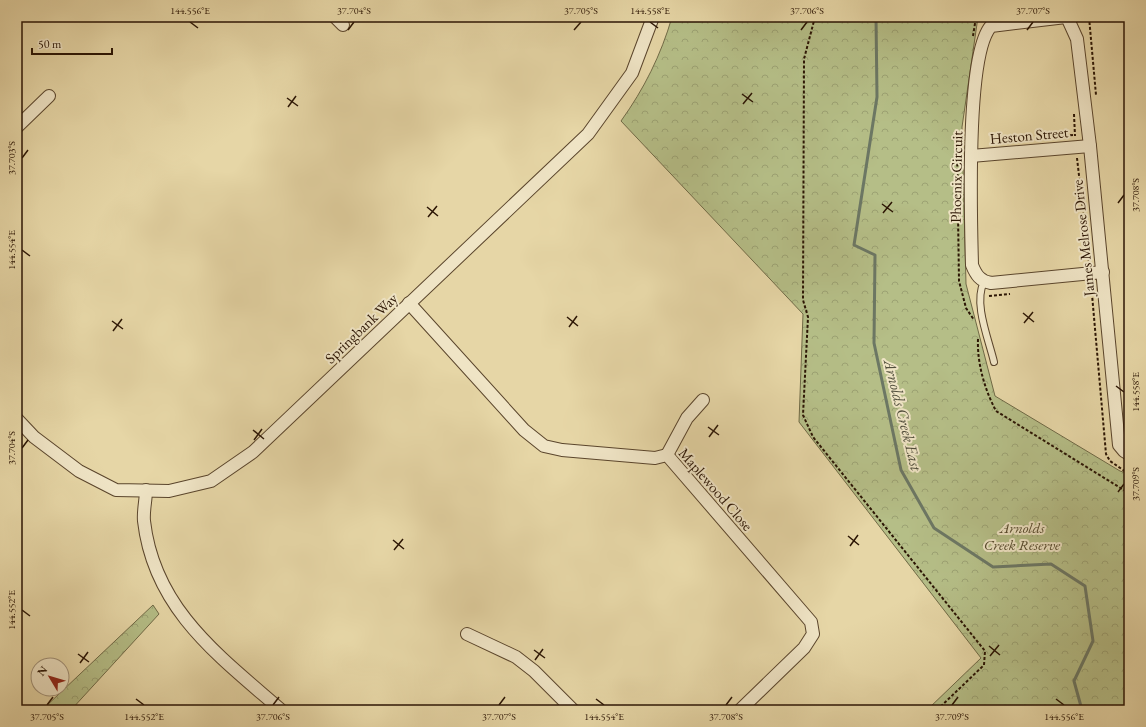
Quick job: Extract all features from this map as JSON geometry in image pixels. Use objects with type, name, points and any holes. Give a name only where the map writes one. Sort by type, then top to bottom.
[{"type":"street","name":"Springbank Way","points":[[17,419],[34,437],[79,470],[116,490],[169,490],[211,481],[247,456],[588,134],[632,73],[653,17]]},
{"type":"street","name":"James Melrose Drive","points":[[1066,17],[1078,38],[1103,272],[1119,445],[1129,454]]},
{"type":"street","name":"Phoenix Circuit","points":[[984,282],[976,275],[972,265],[971,156],[974,97],[982,41],[986,32],[991,26],[1066,17]]},
{"type":"street","points":[[17,127],[49,96]]},
{"type":"street","name":"Heston Street","points":[[971,156],[1090,146]]},
{"type":"street","points":[[984,282],[991,283],[1103,272]]},
{"type":"street","name":"Maplewood Close","points":[[409,303],[524,430],[544,446],[562,450],[655,458],[667,455],[811,622],[813,634],[804,648],[740,710]]},
{"type":"street","points":[[667,455],[687,418],[703,400]]},
{"type":"street","points":[[146,490],[144,519],[151,558],[166,590],[185,620],[207,646],[281,710]]},
{"type":"street","points":[[467,634],[516,657],[534,671],[572,710]]},
{"type":"lane","points":[[984,282],[980,290],[981,309],[994,362]]},
{"type":"path","points":[[815,17],[804,59],[802,300],[808,317],[803,415],[813,437],[985,651],[984,664],[937,710]]},
{"type":"path","points":[[1074,112],[1076,147],[1090,274],[1106,454],[1110,461],[1129,475],[1124,490]]},
{"type":"green space","name":"Arnolds Creek Reserve","points":[[672,17],[978,17],[962,127],[966,284],[995,396],[1120,471],[1129,474],[1129,710],[927,710],[981,658],[799,422],[803,314],[621,121],[637,97],[651,71],[663,45]]},
{"type":"green space","points":[[153,605],[159,614],[71,710],[42,710],[56,697],[70,697],[70,684]]},
{"type":"waterway","name":"Arnolds Creek East","points":[[876,17],[877,97],[854,245],[875,255],[874,343],[901,470],[934,528],[993,567],[1051,564],[1085,586],[1093,641],[1074,681],[1082,710]]}]
